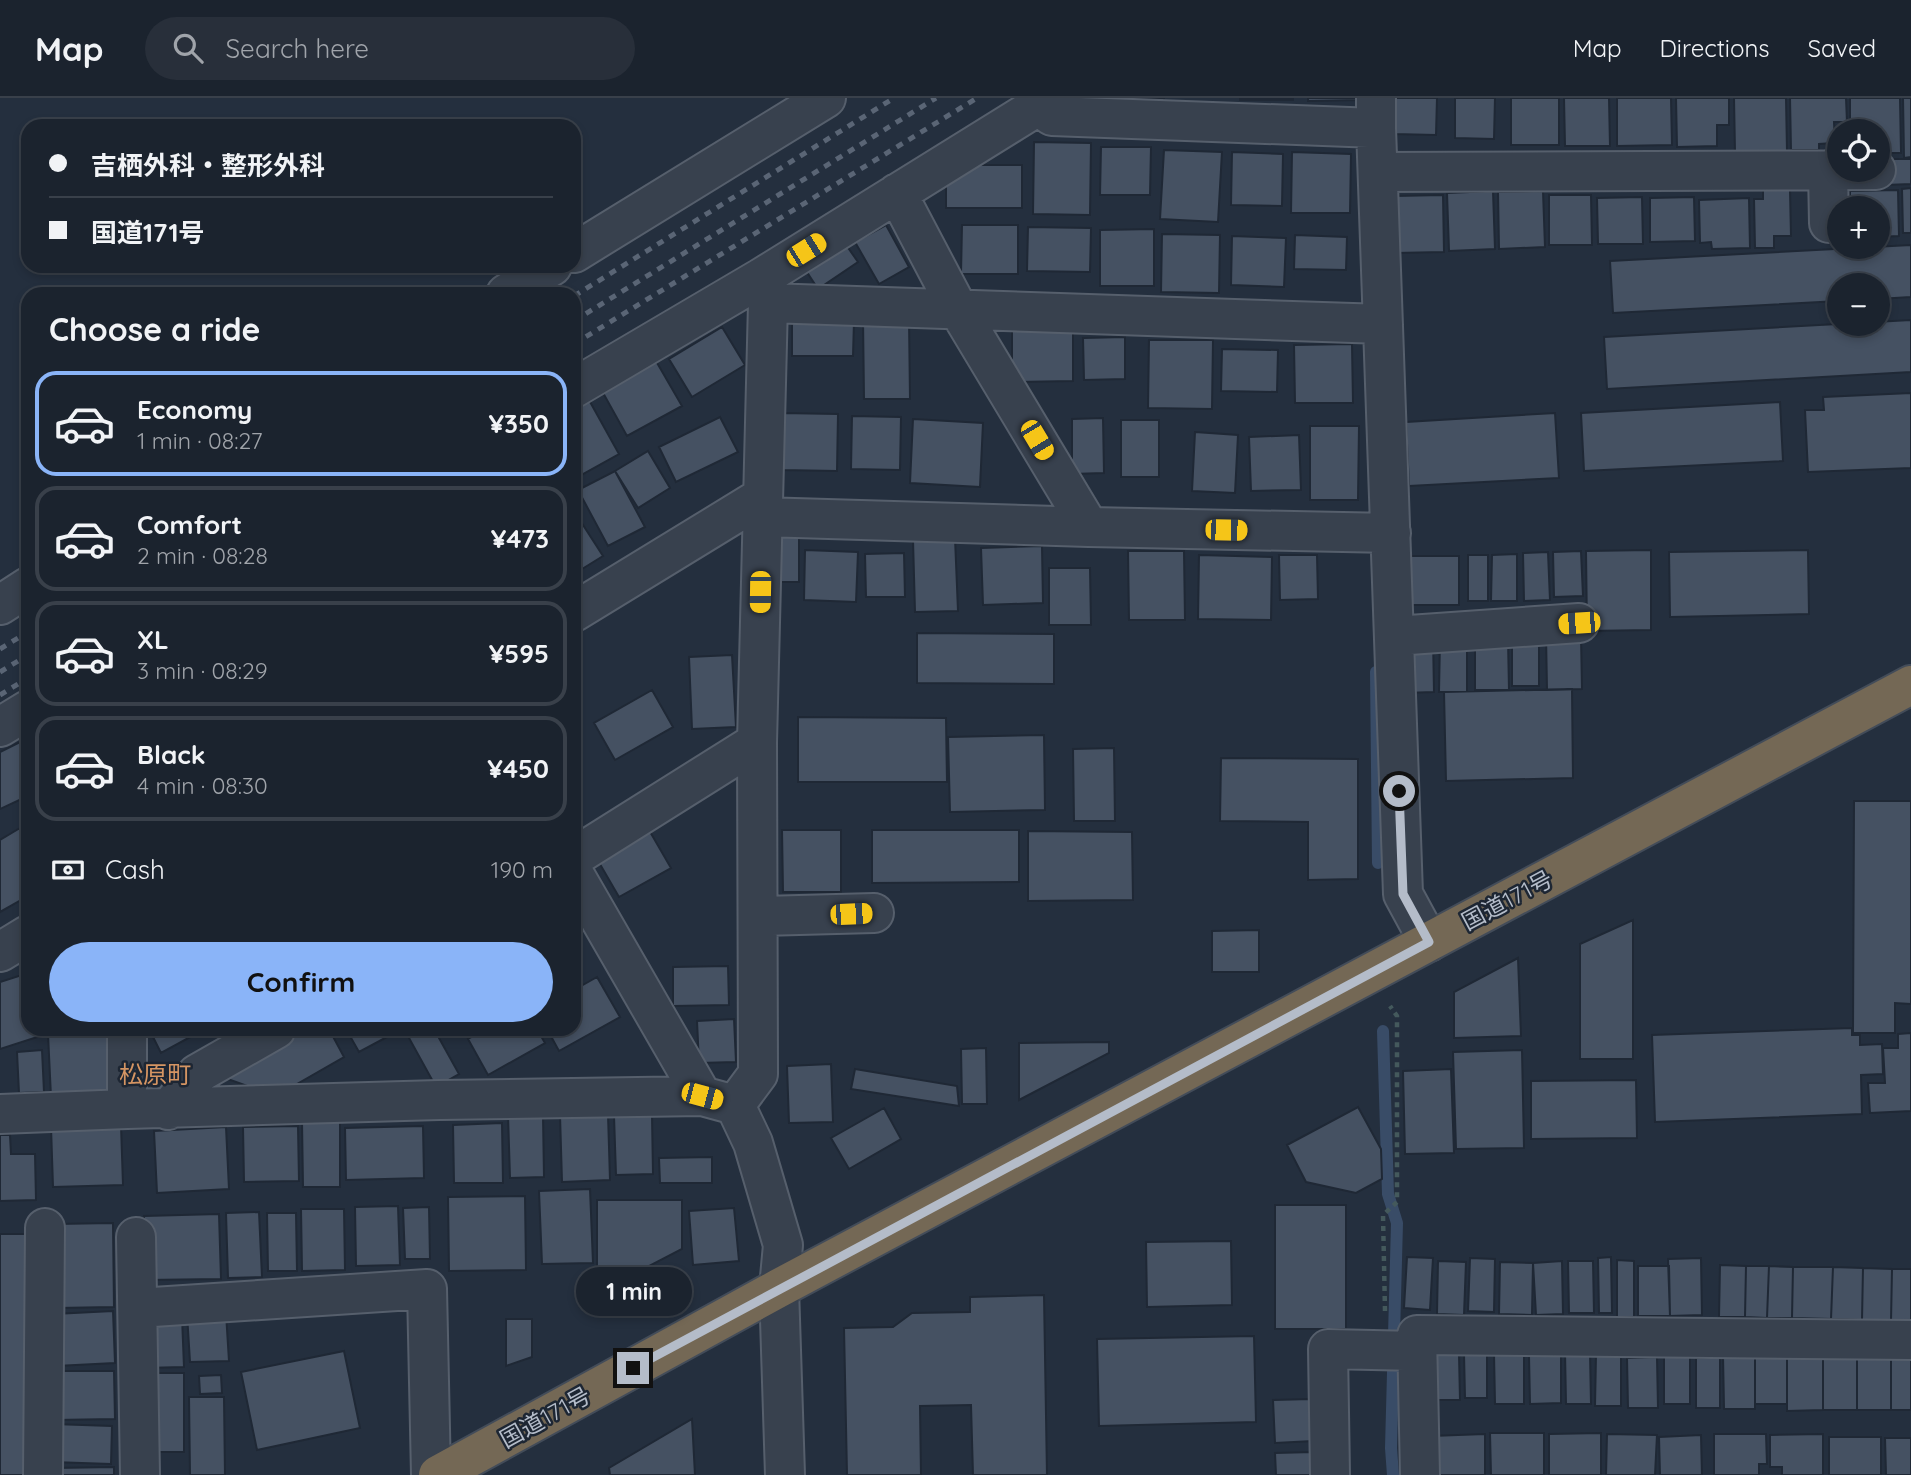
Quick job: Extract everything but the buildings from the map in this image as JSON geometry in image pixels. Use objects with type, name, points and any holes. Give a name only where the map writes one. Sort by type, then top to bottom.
[{"type":"highway","name":"国道171号","points":[[438,1475],[779,1288],[1911,685]]},
{"type":"street","points":[[581,249],[826,98]]},
{"type":"street","points":[[581,384],[765,291],[897,194],[1045,102],[1052,116],[1376,113],[1403,894],[1429,942]]},
{"type":"street","points":[[1378,172],[1827,170]]},
{"type":"street","points":[[897,194],[958,309],[1089,527]]},
{"type":"street","points":[[518,287],[540,273]]},
{"type":"street","points":[[765,291],[958,309],[1384,324]]},
{"type":"street","points":[[0,1114],[439,1100],[719,1101],[758,1074],[757,742],[765,291]]},
{"type":"street","points":[[581,608],[762,507],[1089,527],[1391,533]]},
{"type":"street","points":[[0,605],[21,592]]},
{"type":"street","points":[[1395,636],[1579,623]]},
{"type":"street","points":[[0,727],[21,714]]},
{"type":"street","points":[[581,853],[757,742]]},
{"type":"street","points":[[581,885],[719,1101],[753,1143],[783,1245],[779,1288],[785,1475]]},
{"type":"street","points":[[759,916],[874,913]]},
{"type":"street","points":[[0,952],[21,939]]},
{"type":"street","points":[[127,1036],[127,1110]]},
{"type":"street","points":[[168,1110],[197,1074],[264,1036]]},
{"type":"street","points":[[43,1475],[45,1228]]},
{"type":"street","points":[[136,1237],[140,1475]]},
{"type":"street","points":[[138,1308],[426,1289],[431,1475]]},
{"type":"street","points":[[1330,1475],[1328,1349],[1402,1351],[1417,1335],[1911,1340]]},
{"type":"street","points":[[1402,1351],[1420,1475]]},
{"type":"path","points":[[1368,974],[1397,1016],[1397,1202],[1383,1215],[1402,1351]]},
{"type":"waterway","points":[[1376,672],[1378,863]]},
{"type":"waterway","points":[[1383,1031],[1388,1194],[1397,1223],[1391,1448],[1393,1475]]},
{"type":"railway","points":[[581,292],[894,98]]},
{"type":"railway","points":[[581,317],[936,98]]},
{"type":"railway","points":[[581,340],[977,98]]},
{"type":"railway","points":[[0,649],[21,636]]},
{"type":"railway","points":[[0,672],[21,659]]},
{"type":"railway","points":[[0,695],[21,682]]},
{"type":"district","name":"松原町","points":[[155,1074]]},
{"type":"route","points":[[633,1368],[1429,942],[1403,894],[1399,791]]}]
